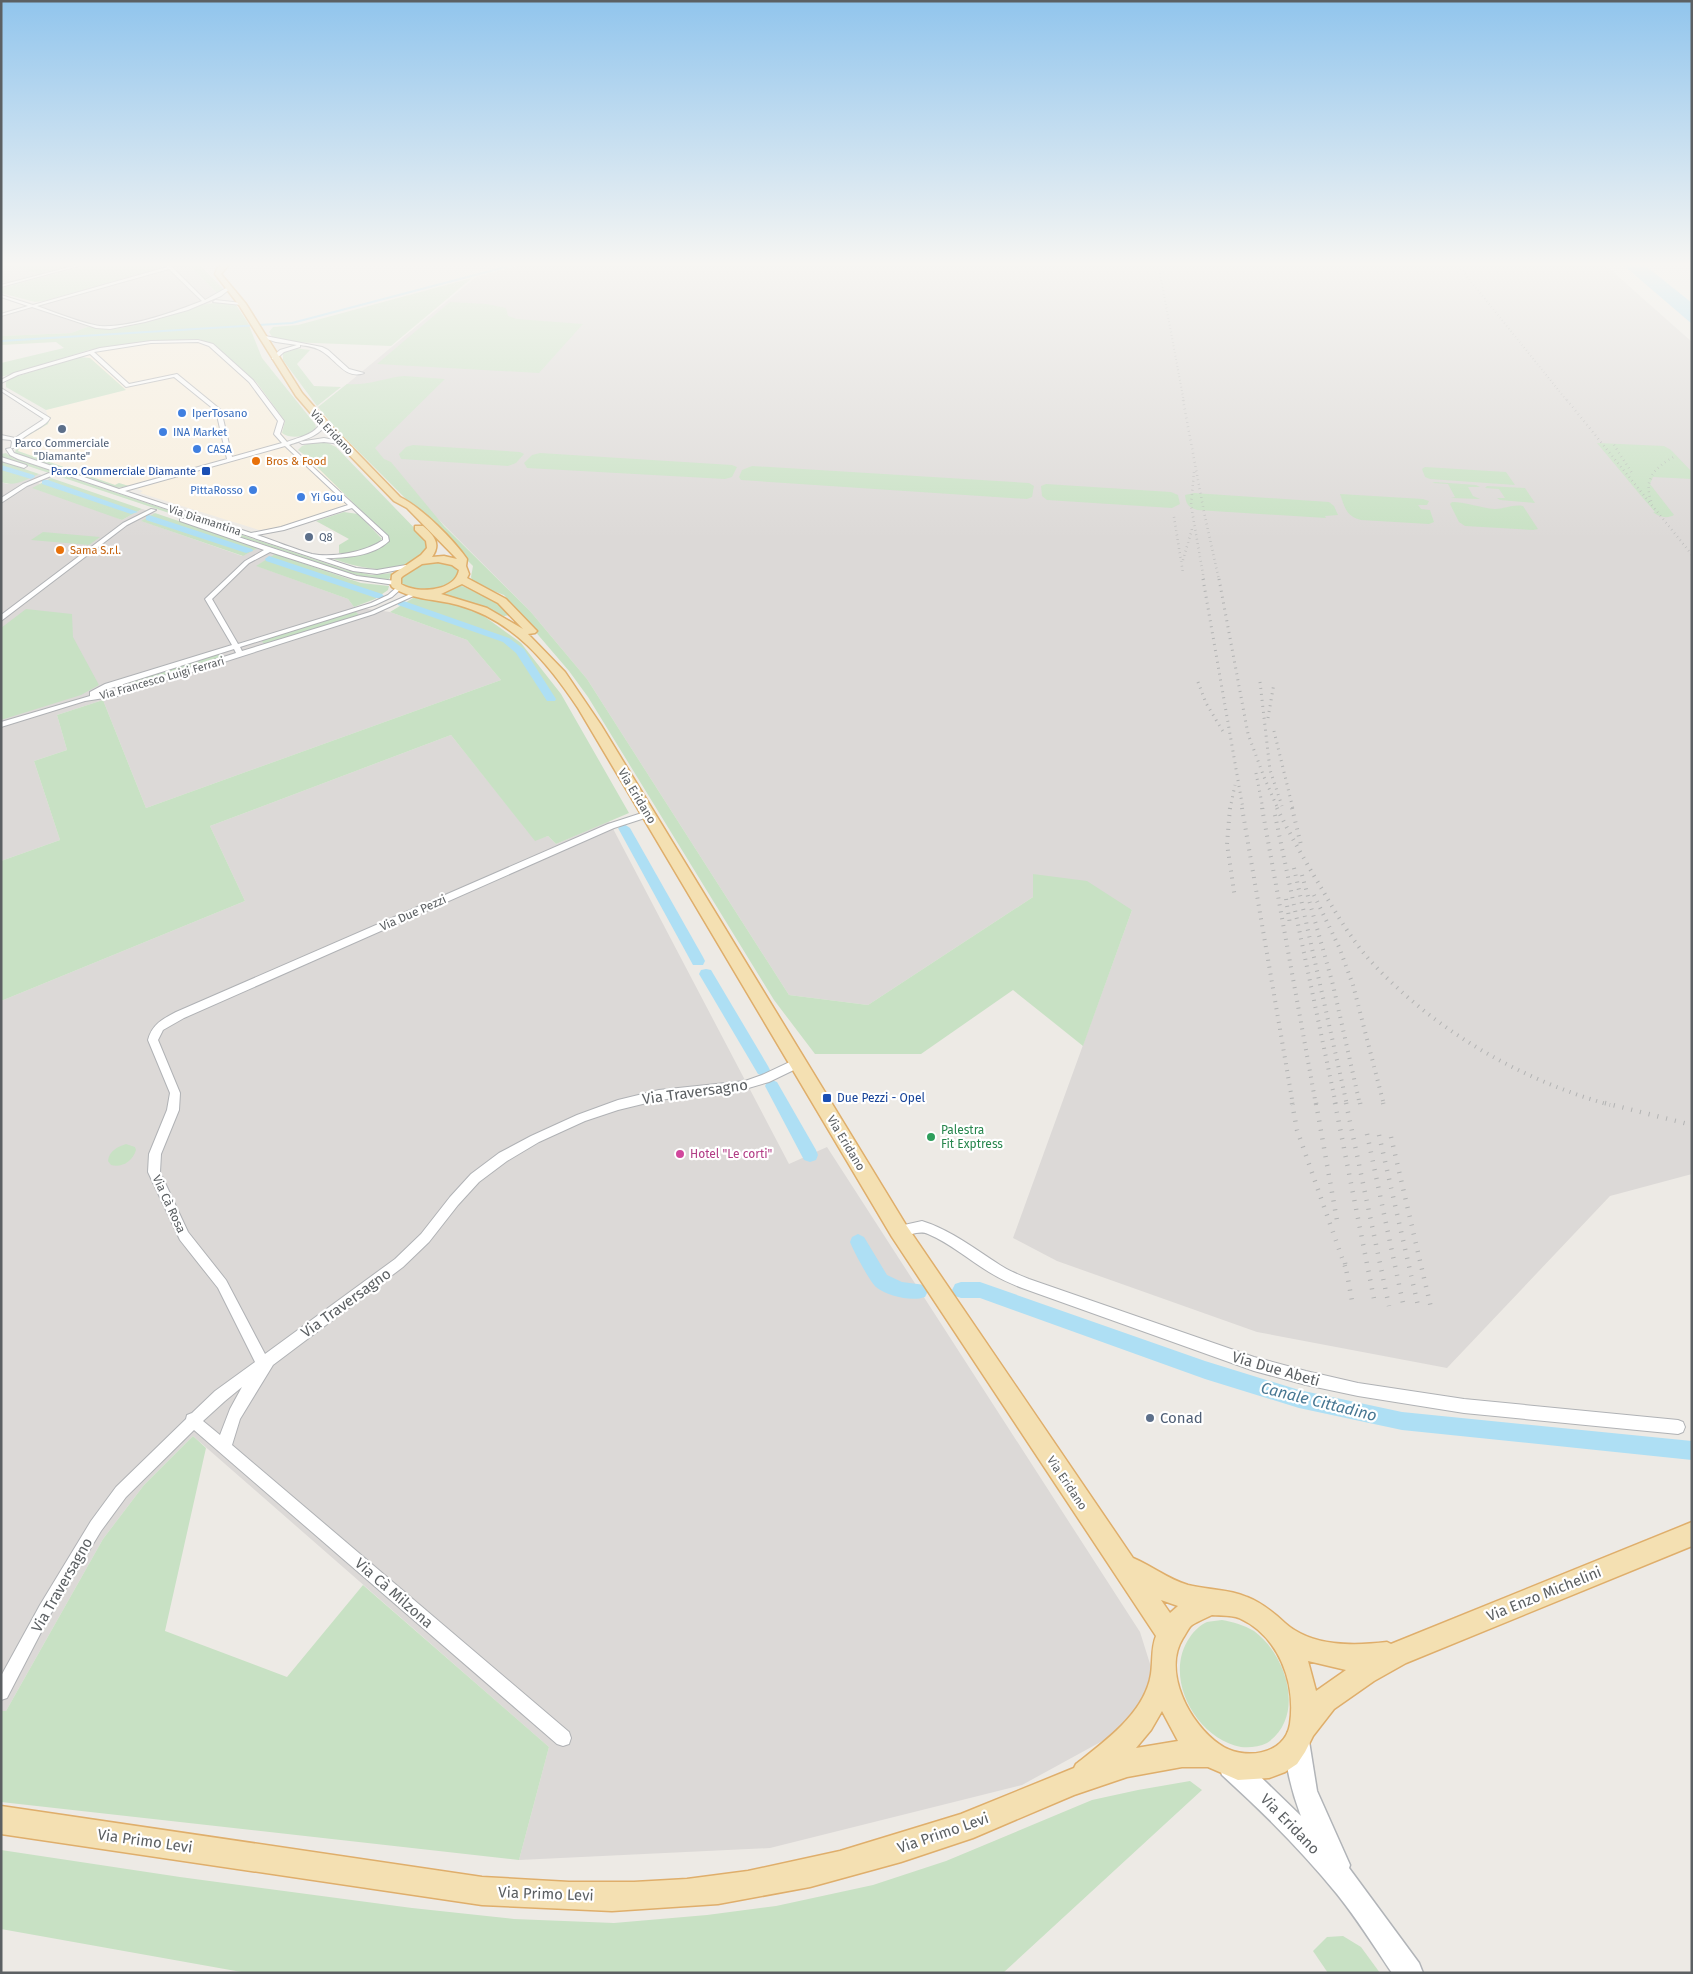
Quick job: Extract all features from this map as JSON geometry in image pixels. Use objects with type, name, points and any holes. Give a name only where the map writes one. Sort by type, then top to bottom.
[{"type":"main road","name":"Via Eridano","points":[[273,355],[299,394],[323,423],[397,499],[410,506],[456,552],[462,559],[461,565]]},
{"type":"main road","name":"Via Eridano","points":[[397,499],[399,508],[431,541],[433,546],[421,561]]},
{"type":"main road","points":[[397,585],[396,577],[406,567],[421,561],[440,559],[456,562],[461,565],[464,574],[461,579]]},
{"type":"main road","name":"Via Eridano","points":[[418,593],[444,589],[461,579],[493,595],[506,604],[534,635],[591,719],[642,816],[798,1063],[900,1232],[1170,1634]]},
{"type":"main road","name":"Via Eridano","points":[[397,585],[418,593],[466,604],[499,617],[522,634],[555,668]]},
{"type":"main road","name":"Via Enzo Michelini","points":[[1300,1734],[1325,1700],[1365,1672],[1397,1654],[1692,1534]]},
{"type":"main road","name":"Via Eridano","points":[[1119,1559],[1140,1576],[1167,1590],[1246,1609],[1263,1619],[1292,1654],[1302,1680],[1306,1710],[1300,1734],[1300,1768],[1308,1799],[1322,1835],[1348,1887]]},
{"type":"main road","name":"Via Eridano","points":[[1211,1602],[1199,1605],[1186,1612],[1178,1620],[1170,1634],[1164,1658],[1164,1675],[1170,1704],[1176,1716],[1189,1735],[1220,1759],[1291,1823],[1348,1887],[1409,1973]]},
{"type":"main road","name":"Via Enzo Michelini","points":[[1274,1630],[1304,1648],[1330,1656],[1368,1658],[1397,1654]]},
{"type":"main road","name":"Via Primo Levi","points":[[1077,1779],[1114,1751],[1138,1729],[1156,1700],[1164,1675]]},
{"type":"main road","points":[[1220,1759],[1246,1768],[1272,1764],[1290,1751],[1300,1734]]},
{"type":"main road","name":"Via Primo Levi","points":[[1,1820],[482,1892],[567,1896],[655,1895],[717,1889],[781,1879],[860,1860],[949,1833],[1077,1779],[1162,1756],[1220,1759]]},
{"type":"street","points":[[1,382],[16,374],[80,355]]},
{"type":"street","points":[[94,355],[128,386],[175,375],[217,409],[230,460]]},
{"type":"street","points":[[221,355],[258,388],[281,421],[277,434],[286,444],[386,537],[386,541],[379,546],[353,554],[312,556]]},
{"type":"street","points":[[274,358],[277,355]]},
{"type":"street","points":[[330,355],[341,368],[354,373],[362,373]]},
{"type":"street","points":[[1,390],[46,417],[46,421],[26,432],[15,441],[15,444],[10,449],[1,453]]},
{"type":"street","points":[[119,492],[286,444],[313,434],[323,423]]},
{"type":"street","points":[[1,437],[26,432]]},
{"type":"street","points":[[1,437],[11,438],[15,441]]},
{"type":"street","points":[[286,444],[314,441],[341,442]]},
{"type":"street","name":"Via Diamantina","points":[[10,449],[16,457],[362,572],[387,572],[406,567]]},
{"type":"street","name":"Via Diamantina","points":[[1,459],[356,578],[397,585]]},
{"type":"street","points":[[1,501],[25,485],[49,475]]},
{"type":"street","points":[[250,535],[282,529],[353,506]]},
{"type":"street","points":[[1,620],[125,524],[152,510]]},
{"type":"street","points":[[276,544],[274,536],[282,529]]},
{"type":"street","points":[[236,647],[208,599],[247,562],[270,549]]},
{"type":"street","name":"Via Francesco Luigi Ferrari","points":[[84,699],[108,686],[365,607],[390,596],[397,585]]},
{"type":"street","name":"Via Francesco Luigi Ferrari","points":[[1,725],[84,699],[114,694],[372,614],[418,593]]},
{"type":"street","points":[[365,607],[372,614]]},
{"type":"street","name":"Via Francesco Luigi Ferrari","points":[[236,647],[240,654]]},
{"type":"street","name":"Via Due Pezzi","points":[[180,1015],[611,826],[642,816]]},
{"type":"street","name":"Via Cà Rosa","points":[[180,1015],[163,1023],[153,1035],[153,1040],[175,1093],[173,1110],[155,1154],[154,1172],[184,1236],[222,1284],[268,1360]]},
{"type":"street","name":"Via Traversagno","points":[[1,1692],[45,1610],[96,1526],[122,1492],[192,1420],[268,1360],[400,1263],[425,1238],[465,1188],[490,1166],[518,1148],[580,1118],[618,1105],[659,1095],[755,1083],[778,1074],[798,1063]]},
{"type":"street","name":"Via Due Abeti","points":[[900,1232],[922,1226],[931,1229],[952,1240],[998,1271],[1026,1284],[1289,1374],[1398,1397],[1471,1407],[1678,1427]]},
{"type":"street","points":[[224,1448],[236,1411],[268,1360]]},
{"type":"street","name":"Via Cà Milzona","points":[[192,1420],[563,1738]]},
{"type":"shaded area","name":"Parco Commerciale Diamante","points":[[83,355],[225,355],[257,383],[285,421],[282,433],[299,453],[307,457],[353,502],[283,527],[259,530],[140,493],[143,491],[119,483],[115,485],[18,451],[22,439],[49,422],[46,410],[125,390],[90,358]]},
{"type":"shaded area","points":[[382,355],[1692,355],[1692,1174],[1610,1196],[1447,1368],[1257,1332],[1057,1261],[1013,1238],[1132,910],[1033,874],[1033,897],[868,1005],[789,995],[587,679],[530,611],[323,404]]},
{"type":"shaded area","points":[[39,474],[51,478],[38,483],[122,520],[142,509],[155,513],[142,521],[242,556],[258,548],[275,554],[257,566],[348,599],[354,607],[390,612],[467,640],[501,680],[146,808],[103,700],[57,715],[67,750],[34,761],[60,840],[1,861],[1,482],[7,484]]},
{"type":"shaded area","points":[[451,735],[535,840],[548,836],[556,844],[609,821],[789,1164],[827,1147],[1140,1632],[1151,1667],[1146,1702],[1128,1727],[1022,1785],[770,1848],[519,1860],[549,1747],[193,1436],[144,1485],[103,1539],[6,1711],[1,1711],[1,1001],[245,901],[210,826]]},
{"type":"green space","points":[[34,355],[72,355],[1,377],[1,363]]},
{"type":"green space","points":[[225,355],[261,355],[315,424],[316,427],[312,433],[297,437],[282,433],[285,421],[257,383]]},
{"type":"green space","points":[[283,355],[305,355],[297,364],[314,386],[341,387],[317,406],[283,360]]},
{"type":"green space","points":[[387,355],[555,355],[539,373],[377,364]]},
{"type":"green space","points":[[78,357],[90,358],[126,390],[46,410],[6,387],[6,382],[12,378]]},
{"type":"green space","points":[[404,376],[445,379],[375,448],[384,459],[391,462],[444,526],[530,611],[587,679],[789,995],[868,1005],[1033,897],[1033,874],[1087,881],[1132,910],[1083,1046],[1013,990],[921,1054],[815,1054],[774,1000],[588,697],[569,671],[504,595],[473,583],[471,577],[473,566],[337,430],[318,407],[347,384],[362,384]]},
{"type":"green space","points":[[48,419],[48,424],[23,438],[45,424]]},
{"type":"green space","points":[[22,439],[18,451],[115,485],[119,483],[129,486],[116,488],[15,453]]},
{"type":"green space","points":[[313,442],[326,442],[336,447],[423,537],[427,542],[427,547],[418,557],[407,564],[383,569],[358,566],[333,559],[353,556],[388,542],[389,538],[298,450],[302,446]]},
{"type":"green space","points":[[1597,443],[1664,446],[1671,450],[1692,472],[1692,479],[1653,477],[1650,484],[1674,515],[1663,517],[1653,512],[1655,512]]},
{"type":"green space","points":[[413,445],[520,452],[524,454],[516,463],[508,466],[401,459],[399,454],[406,447]]},
{"type":"green space","points":[[6,453],[13,458],[346,570],[372,575],[392,573],[389,579],[368,578],[343,571],[1,457],[1,454]]},
{"type":"green space","points":[[540,453],[732,465],[737,467],[732,477],[725,479],[527,468],[524,463],[532,455]]},
{"type":"green space","points":[[1,461],[39,474],[16,483],[1,482]]},
{"type":"green space","points":[[752,466],[1029,483],[1034,486],[1032,497],[1027,499],[741,480],[739,477],[742,470]]},
{"type":"green space","points":[[1425,467],[1506,472],[1515,485],[1430,479],[1425,477],[1422,469]]},
{"type":"green space","points":[[51,478],[142,509],[122,520],[32,488]]},
{"type":"green space","points":[[1432,483],[1476,485],[1480,487],[1468,487],[1473,496],[1480,499],[1451,498],[1455,497],[1448,484]]},
{"type":"green space","points":[[1046,484],[1171,492],[1178,495],[1180,504],[1172,508],[1047,500],[1042,496],[1041,486]]},
{"type":"green space","points":[[1487,486],[1525,488],[1535,503],[1500,500],[1497,498],[1505,498],[1499,489],[1485,488]]},
{"type":"green space","points":[[1194,493],[1329,502],[1334,506],[1338,515],[1325,516],[1326,518],[1197,510],[1187,503],[1185,498],[1185,495]]},
{"type":"green space","points":[[1340,494],[1423,499],[1429,501],[1427,505],[1418,505],[1421,509],[1430,510],[1434,522],[1429,524],[1361,520],[1349,514]]},
{"type":"green space","points":[[1452,502],[1495,509],[1523,506],[1538,529],[1465,526],[1459,522],[1450,504]]},
{"type":"green space","points":[[344,512],[358,514],[382,539],[373,546],[362,550],[339,553],[339,545],[349,539],[316,521]]},
{"type":"green space","points":[[155,513],[258,548],[243,556],[141,521]]},
{"type":"green space","points":[[43,532],[100,537],[89,545],[31,540]]},
{"type":"green space","points":[[275,554],[361,583],[389,586],[388,590],[375,599],[354,607],[348,599],[256,566]]},
{"type":"green space","points":[[438,561],[454,564],[461,572],[449,584],[434,590],[418,590],[401,586],[399,577],[418,564]]},
{"type":"green space","points":[[460,585],[497,602],[510,615],[504,616],[472,603],[430,594],[453,589]]},
{"type":"green space","points":[[413,598],[424,598],[469,608],[481,614],[521,643],[561,694],[629,813],[556,844],[548,836],[535,841],[451,735],[210,826],[245,901],[1,1001],[1,861],[60,840],[34,761],[67,750],[57,715],[103,700],[146,808],[501,680],[467,640],[390,612]]},
{"type":"green space","points":[[26,609],[72,614],[73,637],[99,685],[81,695],[1,720],[1,628]]},
{"type":"green space","points":[[355,611],[360,616],[265,645],[261,640]]},
{"type":"green space","points":[[219,653],[223,658],[128,688],[125,682]]},
{"type":"green space","points":[[126,1144],[135,1147],[135,1154],[126,1163],[115,1166],[111,1165],[108,1161],[112,1152]]},
{"type":"green space","points":[[193,1436],[206,1448],[165,1631],[287,1677],[363,1585],[549,1747],[519,1860],[1,1802],[1,1711],[6,1711],[103,1539],[144,1485]]},
{"type":"green space","points":[[1222,1620],[1254,1631],[1266,1642],[1283,1670],[1288,1686],[1289,1702],[1286,1718],[1279,1732],[1267,1743],[1251,1747],[1241,1747],[1225,1742],[1210,1732],[1188,1704],[1182,1687],[1180,1670],[1182,1653],[1197,1628],[1204,1623]]},
{"type":"green space","points":[[1190,1781],[1202,1790],[1003,1973],[247,1973],[1,1929],[1,1850],[180,1877],[412,1908],[514,1919],[614,1923],[707,1915],[776,1906],[873,1885],[946,1861],[1092,1800]]},
{"type":"green space","points":[[1343,1936],[1361,1947],[1380,1973],[1328,1973],[1313,1951],[1327,1937]]},
{"type":"waterway","points":[[1,467],[31,477]]},
{"type":"waterway","points":[[45,482],[134,512]]},
{"type":"waterway","points":[[149,518],[249,551]]},
{"type":"waterway","points":[[269,559],[379,596]]},
{"type":"waterway","points":[[401,603],[506,640],[520,651],[551,699]]},
{"type":"waterway","points":[[624,828],[698,961]]},
{"type":"waterway","points":[[706,974],[763,1070]]},
{"type":"waterway","points":[[772,1086],[810,1155]]},
{"type":"waterway","points":[[858,1242],[881,1281],[902,1290],[919,1291]]},
{"type":"waterway","name":"Canale Cittadino","points":[[961,1290],[980,1290],[1205,1370],[1299,1399],[1402,1421],[1692,1451]]},
{"type":"railway","points":[[1175,355],[1184,402]]},
{"type":"railway","points":[[1530,355],[1568,402]]},
{"type":"railway","points":[[1183,400],[1219,580]]},
{"type":"railway","points":[[1567,400],[1692,555]]},
{"type":"railway","points":[[1614,445],[1632,473]]},
{"type":"railway","points":[[1651,501],[1649,486],[1653,474],[1662,464],[1675,456]]},
{"type":"railway","points":[[1194,472],[1191,505],[1204,580]]},
{"type":"railway","points":[[1174,517],[1183,573]]},
{"type":"railway","points":[[1183,560],[1192,529]]},
{"type":"railway","points":[[1203,579],[1243,809]]},
{"type":"railway","points":[[1219,579],[1248,734],[1278,809]]},
{"type":"railway","points":[[1198,682],[1206,703],[1225,735]]},
{"type":"railway","points":[[1260,682],[1270,770],[1282,806]]},
{"type":"railway","points":[[1268,718],[1274,683]]},
{"type":"railway","points":[[1274,731],[1293,809]]},
{"type":"railway","points":[[1256,773],[1263,809]]},
{"type":"railway","points":[[1230,809],[1235,785]]},
{"type":"railway","points":[[1230,808],[1227,844],[1235,898]]},
{"type":"railway","points":[[1242,808],[1293,1105]]},
{"type":"railway","points":[[1262,808],[1316,1105]]},
{"type":"railway","points":[[1277,808],[1299,850],[1344,925],[1367,957],[1392,983],[1447,1028],[1478,1048],[1542,1081],[1610,1105]]},
{"type":"railway","points":[[1292,808],[1301,845]]},
{"type":"railway","points":[[1275,815],[1336,1105]]},
{"type":"railway","points":[[1294,868],[1347,1105]]},
{"type":"railway","points":[[1302,875],[1333,985],[1360,1105]]},
{"type":"railway","points":[[1314,895],[1339,947],[1353,985],[1384,1105]]},
{"type":"railway","points":[[1286,899],[1290,924]]},
{"type":"railway","points":[[1292,1103],[1297,1130],[1346,1269]]},
{"type":"railway","points":[[1316,1103],[1338,1226]]},
{"type":"railway","points":[[1335,1103],[1375,1304]]},
{"type":"railway","points":[[1346,1103],[1389,1306]]},
{"type":"railway","points":[[1360,1103],[1361,1107]]},
{"type":"railway","points":[[1383,1103],[1385,1110]]},
{"type":"railway","points":[[1605,1103],[1692,1125]]},
{"type":"railway","points":[[1367,1134],[1404,1308]]},
{"type":"railway","points":[[1379,1135],[1419,1310]]},
{"type":"railway","points":[[1391,1137],[1432,1312]]},
{"type":"railway","points":[[1345,1263],[1352,1301]]},
{"type":"place","name":"IperTosano","points":[[182,413]]},
{"type":"place","name":"Parco Commerciale \"Diamante\"","points":[[62,429]]},
{"type":"place","name":"INA Market","points":[[163,432]]},
{"type":"place","name":"CASA","points":[[197,449]]},
{"type":"place","name":"Bros & Food","points":[[256,461]]},
{"type":"place","name":"Parco Commerciale Diamante","points":[[206,471]]},
{"type":"place","name":"PittaRosso","points":[[253,490]]},
{"type":"place","name":"Yi Gou","points":[[301,497]]},
{"type":"place","name":"Q8","points":[[309,537]]},
{"type":"place","name":"Sama S.r.l.","points":[[60,550]]},
{"type":"place","name":"Due Pezzi - Opel","points":[[827,1098]]},
{"type":"place","name":"Palestra Fit Exptress","points":[[931,1137]]},
{"type":"place","name":"Hotel \"Le corti\"","points":[[680,1154]]},
{"type":"place","name":"Conad","points":[[1150,1418]]}]
